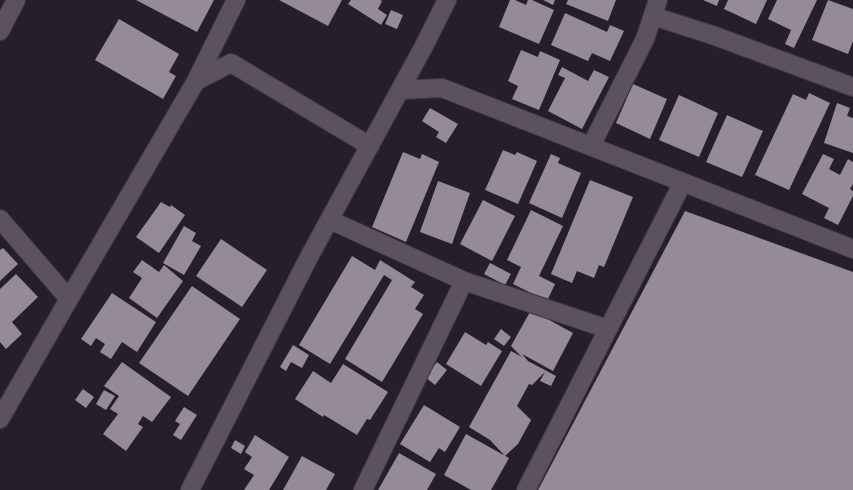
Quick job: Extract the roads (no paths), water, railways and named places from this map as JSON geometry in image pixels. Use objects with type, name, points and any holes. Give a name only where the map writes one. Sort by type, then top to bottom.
[{"type":"street","points":[[0,32],[16,0]]},
{"type":"street","points":[[0,419],[196,81],[236,0]]},
{"type":"street","points":[[190,490],[308,259],[425,44],[447,0]]},
{"type":"street","points":[[591,146],[645,39],[655,8],[715,36],[853,88]]},
{"type":"street","points":[[196,81],[231,63],[370,146]]},
{"type":"street","points":[[400,90],[442,88],[853,249]]},
{"type":"street","points":[[526,490],[683,182]]},
{"type":"street","points":[[0,219],[69,299]]},
{"type":"street","points":[[330,220],[464,281],[608,330]]},
{"type":"street","points":[[363,490],[464,281]]}]
